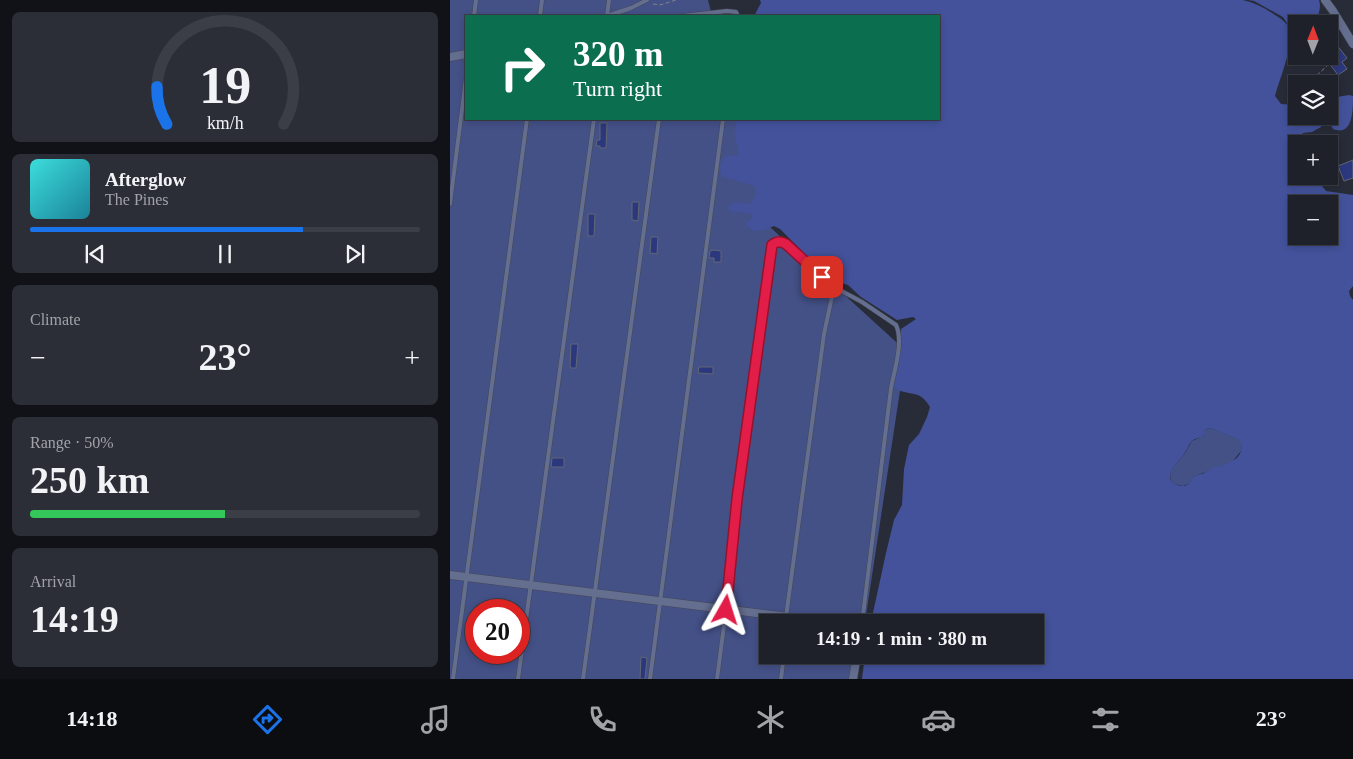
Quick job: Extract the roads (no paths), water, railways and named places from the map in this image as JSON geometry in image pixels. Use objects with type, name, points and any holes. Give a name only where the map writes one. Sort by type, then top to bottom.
[{"type":"street","points":[[1325,0],[1353,44]]},
{"type":"street","points":[[450,57],[465,54]]},
{"type":"street","points":[[450,575],[759,616]]},
{"type":"street","points":[[853,679],[856,664]]},
{"type":"lane","points":[[474,15],[476,0]]},
{"type":"lane","points":[[540,15],[542,0]]},
{"type":"lane","points":[[607,15],[608,0]]},
{"type":"lane","points":[[610,15],[642,4],[647,0]]},
{"type":"lane","points":[[691,15],[727,11],[736,12],[738,15]]},
{"type":"lane","points":[[450,204],[465,86]]},
{"type":"lane","points":[[453,679],[527,120]]},
{"type":"lane","points":[[518,679],[594,120]]},
{"type":"lane","points":[[583,679],[659,120]]},
{"type":"lane","points":[[650,679],[723,120]]},
{"type":"lane","points":[[717,679],[737,499],[772,245],[780,241],[786,244],[834,288],[862,302],[896,325],[898,329],[899,341],[891,388],[863,614]]},
{"type":"lane","points":[[787,614],[824,334],[834,288]]},
{"type":"lane","points":[[781,679],[783,664]]}]
